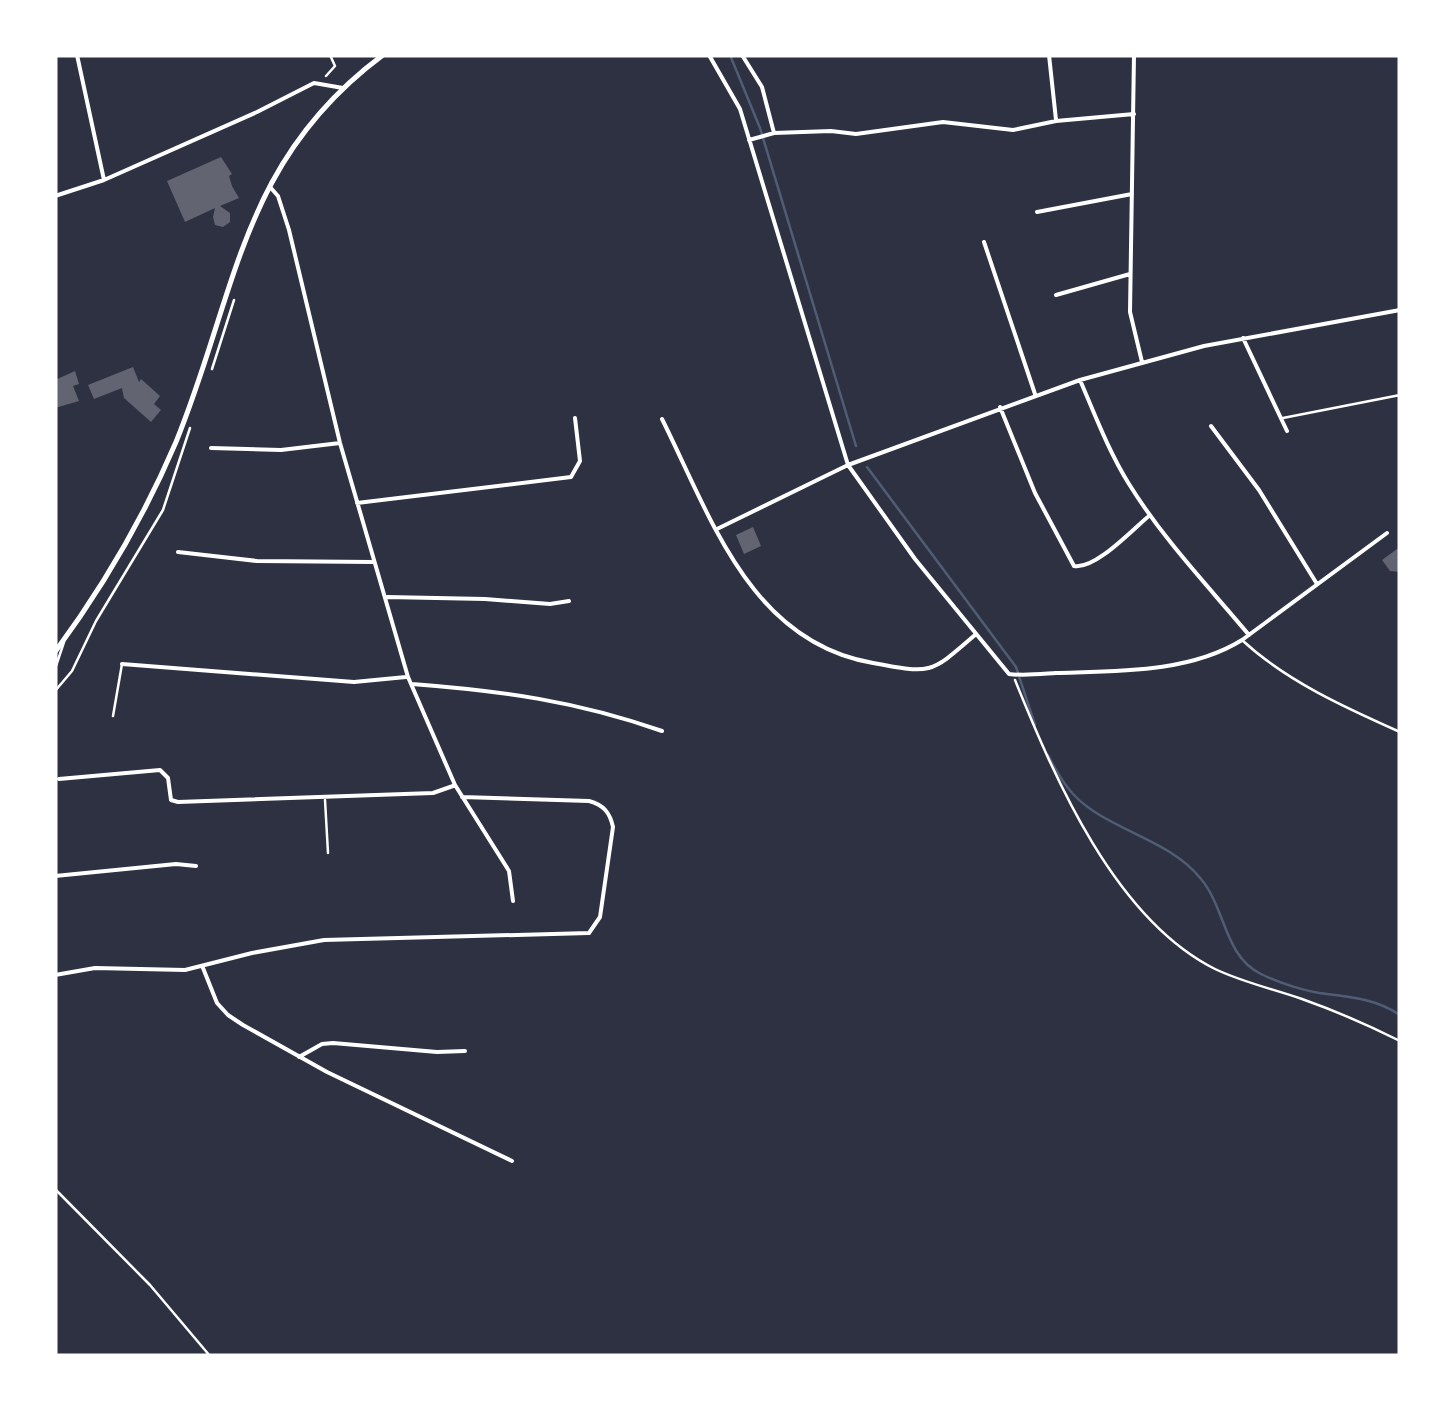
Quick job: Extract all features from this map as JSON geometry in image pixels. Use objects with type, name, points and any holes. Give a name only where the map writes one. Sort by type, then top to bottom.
[{"type":"street","points":[[77,55],[104,180]]},
{"type":"street","points":[[55,652],[120,555],[176,442],[244,236],[269,185],[310,124],[343,88],[382,55]]},
{"type":"street","points":[[710,55],[752,138],[848,465],[898,537],[1004,671],[1015,675],[1150,667],[1207,656],[1242,640],[1387,533]]},
{"type":"street","points":[[742,55],[762,87],[771,134]]},
{"type":"street","points":[[1049,55],[1056,122]]},
{"type":"street","points":[[1134,55],[1130,312],[1142,362]]},
{"type":"street","points":[[55,196],[104,180],[257,112],[314,82],[343,88]]},
{"type":"street","points":[[752,138],[831,131],[856,134],[943,122],[1012,130],[1134,114]]},
{"type":"street","points":[[269,185],[278,196],[290,230],[340,443],[408,677],[455,785],[509,871],[513,901]]},
{"type":"street","points":[[1036,212],[1132,194]]},
{"type":"street","points":[[984,242],[1035,394]]},
{"type":"street","points":[[1056,295],[1130,274]]},
{"type":"street","points":[[717,530],[848,465],[1035,394],[1142,362],[1243,338],[1400,310]]},
{"type":"street","points":[[1243,338],[1287,431]]},
{"type":"street","points":[[1080,380],[1119,467],[1150,515],[1249,635]]},
{"type":"street","points":[[1000,407],[1034,494],[1074,566],[1081,568],[1094,562],[1150,515]]},
{"type":"street","points":[[357,503],[572,477],[580,461],[575,418]]},
{"type":"street","points":[[662,419],[742,576],[760,600],[803,635],[842,655],[927,671],[976,635]]},
{"type":"street","points":[[1211,426],[1259,490],[1317,584]]},
{"type":"street","points":[[211,448],[281,450],[340,443]]},
{"type":"street","points":[[178,552],[257,561],[374,562]]},
{"type":"street","points":[[386,597],[485,598],[550,604],[569,601]]},
{"type":"street","points":[[122,664],[354,682],[408,677]]},
{"type":"street","points":[[411,684],[571,702],[662,730]]},
{"type":"street","points":[[59,779],[160,770],[168,778],[171,800],[178,802],[433,793],[455,785]]},
{"type":"street","points":[[55,974],[95,968],[203,968],[252,953],[324,940],[589,933],[600,917],[613,827],[603,807],[589,801],[462,797]]},
{"type":"street","points":[[55,876],[176,864],[196,866]]},
{"type":"street","points":[[203,968],[217,1002],[228,1015],[300,1057],[512,1162]]},
{"type":"street","points":[[300,1057],[322,1044],[332,1043],[465,1051]]},
{"type":"lane","points":[[1281,418],[1400,396]]},
{"type":"lane","points":[[55,669],[64,639]]},
{"type":"lane","points":[[1242,640],[1335,701],[1400,732]]},
{"type":"lane","points":[[113,716],[122,664]]},
{"type":"lane","points":[[325,797],[328,854]]},
{"type":"lane","points":[[55,1189],[172,1309],[210,1356]]},
{"type":"path","points":[[326,82],[325,75],[335,66],[330,55]]},
{"type":"path","points":[[1015,675],[1046,758],[1114,878],[1157,928],[1188,954],[1219,971],[1338,1012],[1400,1041]]},
{"type":"building","points":[[221,157],[232,174],[229,176],[239,198],[220,206],[230,213],[230,222],[223,227],[215,225],[215,208],[185,222],[167,181]]},
{"type":"building","points":[[133,367],[139,382],[141,379],[160,396],[154,404],[161,410],[151,422],[124,398],[122,388],[94,399],[88,385]]},
{"type":"building","points":[[75,371],[79,384],[73,386],[79,401],[55,408],[55,380]]},
{"type":"building","points":[[753,527],[761,546],[744,554],[736,535]]},
{"type":"building","points":[[1397,549],[1400,572],[1390,571],[1382,560]]},
{"type":"waterway","points":[[730,55],[760,128],[856,446]]},
{"type":"waterway","points":[[867,467],[1016,667],[1035,725]]},
{"type":"waterway","points":[[1048,755],[1066,785],[1087,806],[1188,865],[1209,891],[1232,944],[1249,966],[1293,987],[1365,1000],[1400,1015]]}]
